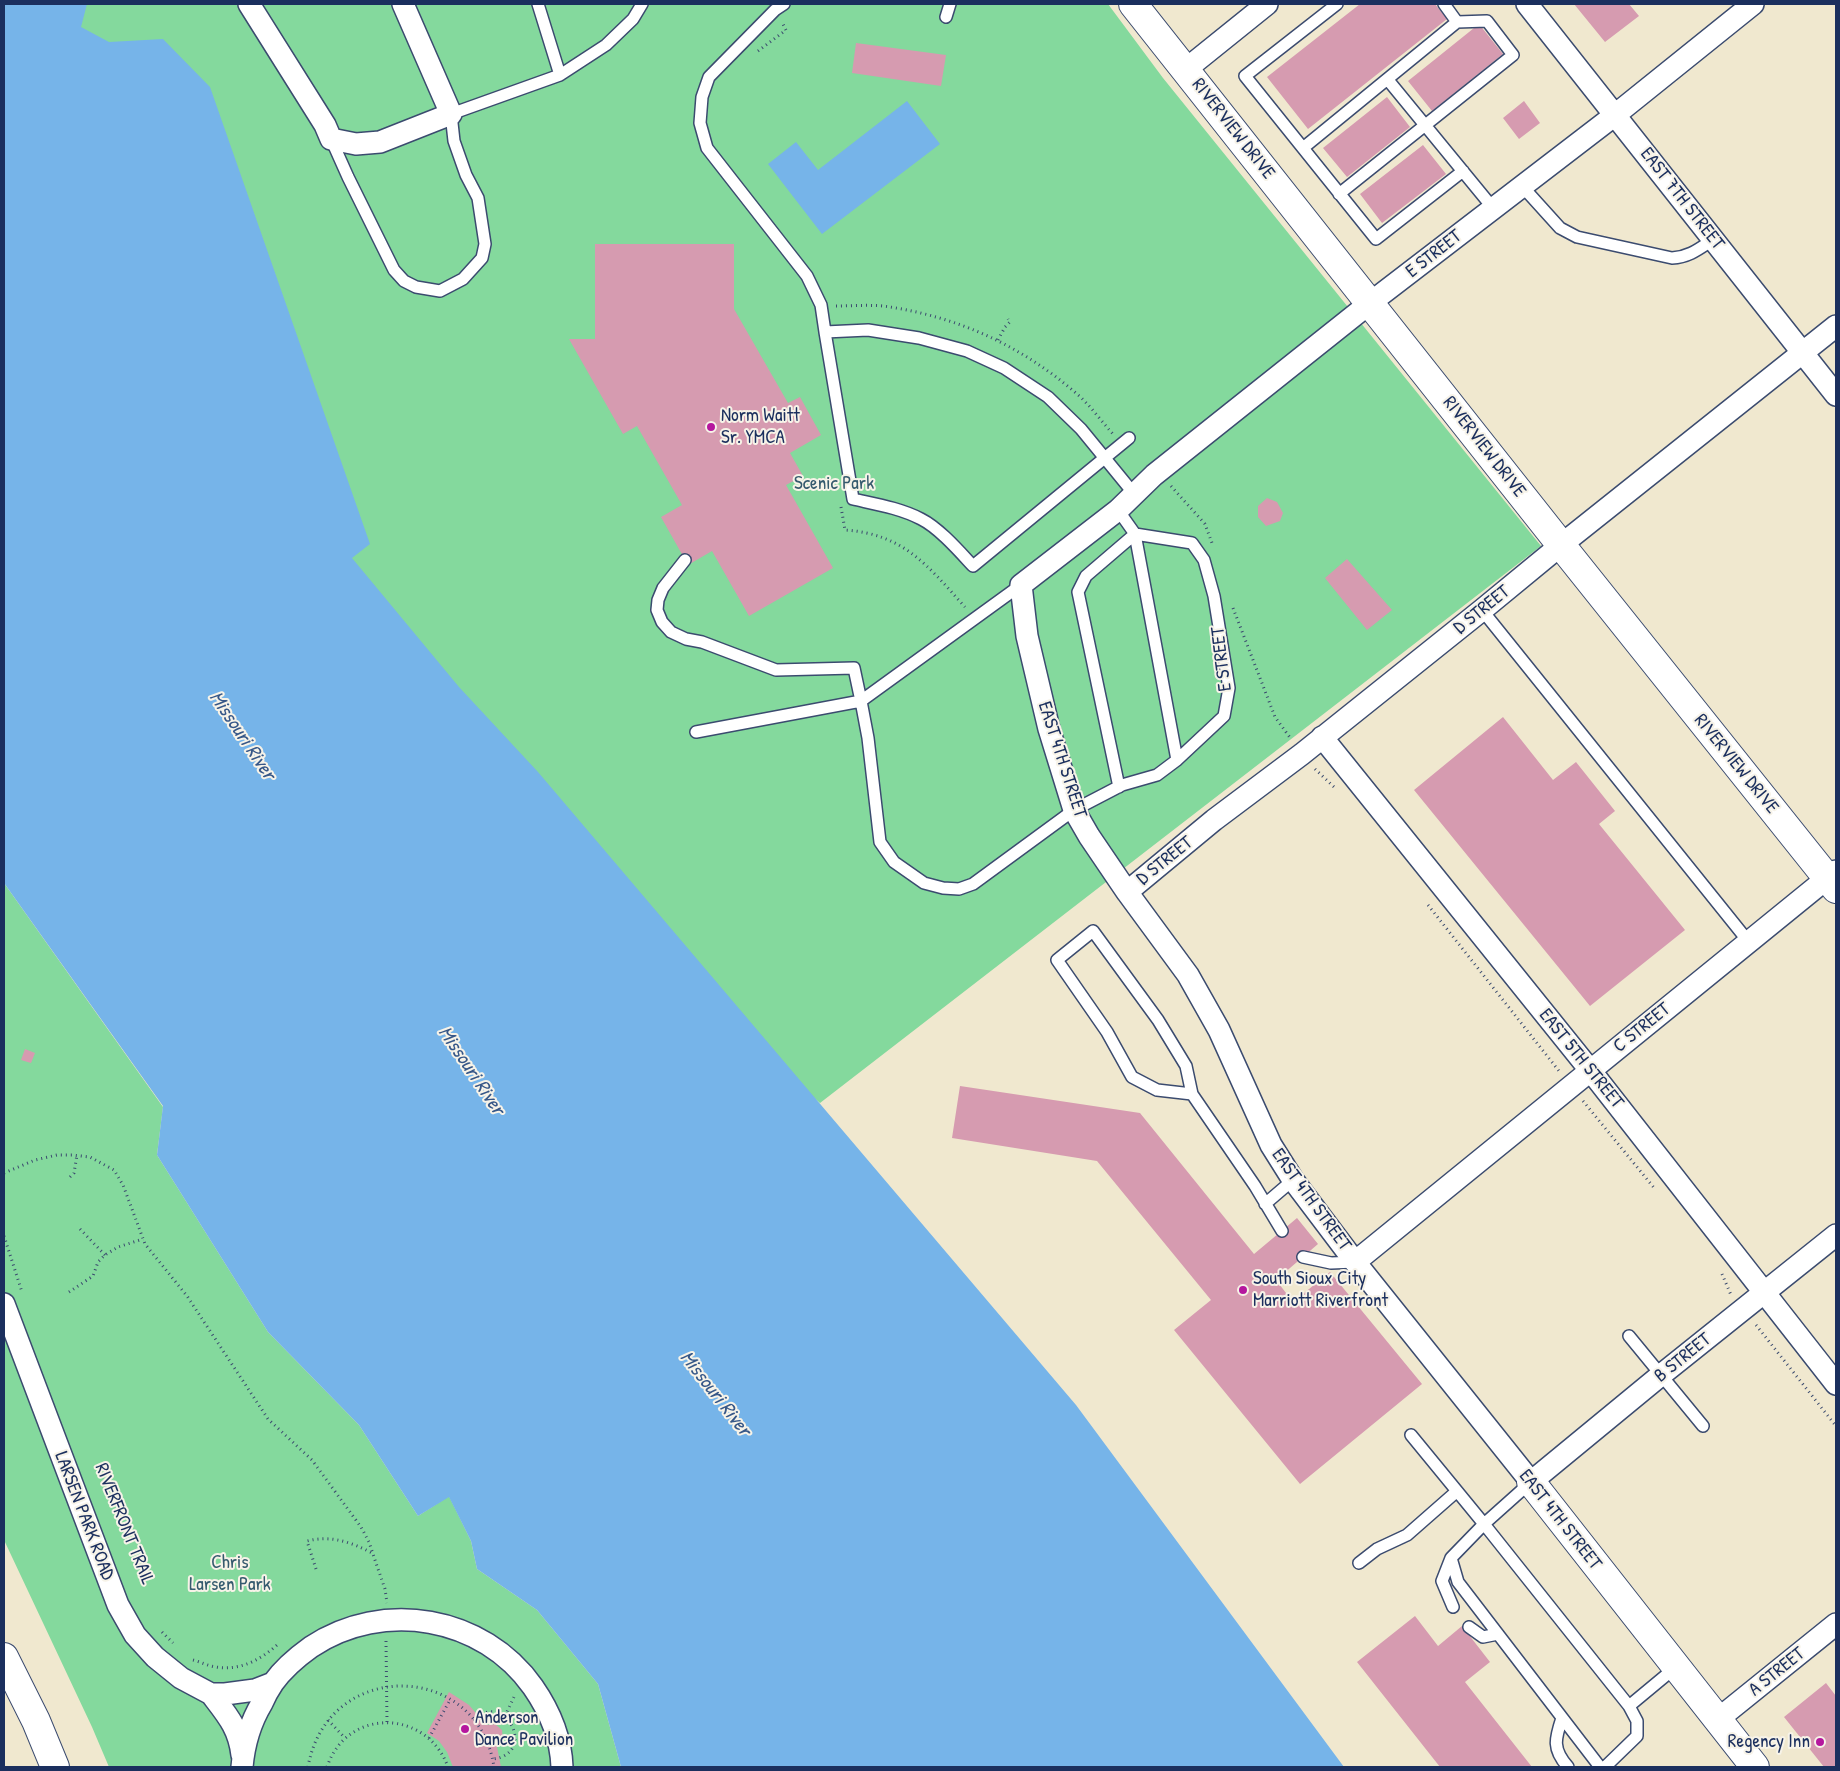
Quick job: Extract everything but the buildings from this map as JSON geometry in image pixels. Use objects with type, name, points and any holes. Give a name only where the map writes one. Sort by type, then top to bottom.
[{"type":"main road","name":"RIVERVIEW DRIVE","points":[[1133,4],[1561,545],[1833,879]]},
{"type":"main road","name":"EAST 4TH STREET","points":[[1531,1482],[1755,1767]]},
{"type":"main road","points":[[4,1657],[36,1721],[55,1767]]},
{"type":"main road","points":[[36,1721],[68,1767]]},
{"type":"street","points":[[248,4],[332,139],[356,144],[380,142],[451,114],[403,4]]},
{"type":"street","points":[[1185,70],[1267,4]]},
{"type":"street","name":"EAST 7TH STREET","points":[[1527,4],[1836,394]]},
{"type":"street","name":"E STREET","points":[[1021,585],[1118,510],[1154,476],[1370,303],[1615,115],[1753,4]]},
{"type":"street","name":"D STREET","points":[[1127,892],[1214,820],[1302,754],[1836,326]]},
{"type":"street","name":"EAST 4TH STREET","points":[[1021,585],[1027,636],[1049,729],[1074,810],[1088,836],[1188,975],[1219,1030],[1271,1145],[1293,1180],[1355,1262],[1531,1482]]},
{"type":"street","name":"EAST 5TH STREET","points":[[1322,737],[1590,1070],[1836,1384]]},
{"type":"street","name":"C STREET","points":[[1355,1262],[1748,941],[1833,879]]},
{"type":"street","name":"B STREET","points":[[1531,1482],[1836,1235]]},
{"type":"street","name":"LARSEN PARK ROAD","points":[[4,1304],[118,1605],[135,1635],[155,1657],[181,1678],[212,1694],[255,1690],[273,1683]]},
{"type":"street","name":"LARSEN PARK ROAD","points":[[242,1763],[247,1738],[254,1718],[273,1683],[284,1670],[321,1640],[386,1613],[449,1626],[478,1638],[499,1651],[525,1676],[540,1698],[555,1729],[562,1757],[562,1767]]},
{"type":"street","name":"A STREET","points":[[1717,1720],[1836,1624]]},
{"type":"street","name":"LARSEN PARK ROAD","points":[[212,1694],[236,1728],[240,1740],[242,1763]]},
{"type":"lane","points":[[538,4],[560,75]]},
{"type":"lane","points":[[332,139],[348,177],[394,270],[404,281],[416,287],[440,291],[463,279],[482,258],[485,244],[478,198],[466,175],[454,141],[451,114],[560,75],[606,44],[633,19],[642,4]]},
{"type":"lane","points":[[946,17],[950,4]]},
{"type":"lane","points":[[1337,4],[1245,76],[1376,239],[1463,171]]},
{"type":"lane","points":[[1444,4],[1457,22]]},
{"type":"lane","points":[[779,7],[709,77],[702,97],[700,123],[707,148],[807,276],[821,305],[853,499],[922,519],[951,542],[973,566],[1125,441]]},
{"type":"lane","points":[[1303,148],[1457,22],[1487,20],[1513,55],[1340,194]]},
{"type":"lane","points":[[1388,80],[1493,208]]},
{"type":"lane","points":[[1522,186],[1560,228],[1577,237],[1672,258],[1683,257],[1693,253],[1714,239]]},
{"type":"lane","points":[[825,332],[868,330],[919,338],[967,352],[1004,368],[1048,396],[1081,429],[1135,495]]},
{"type":"lane","points":[[1118,510],[1135,534],[1177,760]]},
{"type":"lane","points":[[1119,787],[1078,592],[1086,576],[1135,534]]},
{"type":"lane","name":"E STREET","points":[[685,560],[663,588],[658,600],[657,610],[662,622],[671,632],[776,670],[854,668],[868,738],[880,842],[894,862],[924,883],[943,888],[959,889],[974,884],[1074,810],[1119,787],[1157,775],[1177,760],[1224,716],[1229,688],[1214,596],[1204,560],[1192,543],[1135,534]]},
{"type":"lane","points":[[696,732],[861,701],[1021,585]]},
{"type":"lane","points":[[1482,610],[1748,941]]},
{"type":"lane","points":[[1192,1094],[1157,1090],[1132,1076],[1108,1032],[1057,960],[1093,931],[1158,1020],[1186,1066],[1192,1094],[1282,1231]]},
{"type":"lane","points":[[1265,1204],[1293,1180]]},
{"type":"lane","points":[[1303,1257],[1331,1263],[1355,1262]]},
{"type":"lane","points":[[1629,1336],[1703,1426]]},
{"type":"lane","points":[[1411,1435],[1629,1706],[1637,1721],[1637,1736],[1605,1767]]},
{"type":"lane","points":[[1453,1607],[1442,1581],[1451,1558],[1484,1524],[1531,1482]]},
{"type":"lane","points":[[1358,1563],[1377,1549],[1406,1535],[1456,1492]]},
{"type":"lane","points":[[1451,1558],[1458,1582],[1600,1767]]},
{"type":"lane","points":[[1469,1627],[1483,1637],[1498,1634]]},
{"type":"lane","points":[[1629,1706],[1676,1667]]},
{"type":"lane","points":[[1562,1718],[1555,1740],[1562,1760],[1568,1767]]},
{"type":"path","points":[[757,53],[786,30],[779,7]]},
{"type":"path","points":[[821,305],[888,306],[953,321],[998,340],[1039,364],[1078,395],[1125,441]]},
{"type":"path","points":[[998,340],[1004,327],[1010,322],[1008,319]]},
{"type":"path","points":[[1154,476],[1173,488],[1206,524],[1214,550]]},
{"type":"path","points":[[1232,604],[1275,717],[1318,774],[1337,789]]},
{"type":"path","points":[[1425,901],[1658,1193]]},
{"type":"path","points":[[4,1173],[35,1160],[57,1155],[90,1157],[114,1170],[122,1185],[143,1239],[187,1296],[268,1419],[312,1460],[361,1527],[385,1589],[387,1722]]},
{"type":"path","points":[[70,1177],[74,1173],[77,1156]]},
{"type":"path","points":[[80,1230],[105,1255]]},
{"type":"path","points":[[4,1236],[25,1300]]},
{"type":"path","points":[[69,1292],[93,1276],[98,1262],[105,1255],[143,1239]]},
{"type":"path","points":[[1719,1267],[1732,1298]]},
{"type":"path","points":[[1750,1319],[1836,1426]]},
{"type":"path","points":[[316,1569],[307,1541],[322,1537],[356,1544],[373,1554]]},
{"type":"path","points":[[158,1627],[175,1645]]},
{"type":"path","points":[[187,1657],[216,1667],[239,1667],[261,1659],[283,1641]]},
{"type":"path","points":[[308,1767],[314,1744],[328,1720],[341,1707],[355,1697],[369,1691],[386,1687],[415,1686],[427,1689],[450,1700],[465,1710],[488,1744],[494,1767]]},
{"type":"path","points":[[429,1738],[450,1700]]},
{"type":"path","points":[[474,1721],[482,1714],[492,1712],[502,1715],[512,1724],[515,1735],[513,1745],[509,1752],[493,1759]]},
{"type":"path","points":[[328,1720],[345,1738]]},
{"type":"path","points":[[327,1767],[336,1748],[345,1738],[366,1726],[387,1722],[413,1728],[429,1738],[440,1751],[448,1767]]},
{"type":"green space","name":"Scenic Park","points":[[50,4],[1108,4],[1163,78],[1541,546],[820,1103],[348,702]]},
{"type":"green space","name":"Chris Larsen Park","points":[[4,883],[163,1107],[157,1155],[268,1332],[359,1425],[418,1516],[449,1496],[471,1541],[477,1569],[537,1610],[598,1684],[621,1767],[109,1767],[4,1540]]},
{"type":"water","name":"Missouri River","points":[[4,4],[87,4],[81,27],[109,42],[163,39],[210,87],[370,544],[352,558],[459,687],[538,772],[1076,1405],[1344,1767],[621,1767],[598,1684],[537,1610],[477,1569],[471,1541],[449,1497],[418,1516],[359,1425],[268,1332],[157,1155],[163,1106],[4,883]]},
{"type":"water","points":[[907,101],[940,144],[822,234],[768,164],[796,142],[818,170]]},
{"type":"place","name":"Norm Waitt Sr. YMCA","points":[[711,427]]},
{"type":"place","name":"South Sioux City Marriott Riverfront","points":[[1243,1290]]},
{"type":"place","name":"Anderson Dance Pavilion","points":[[465,1729]]},
{"type":"place","name":"Regency Inn","points":[[1820,1742]]}]
